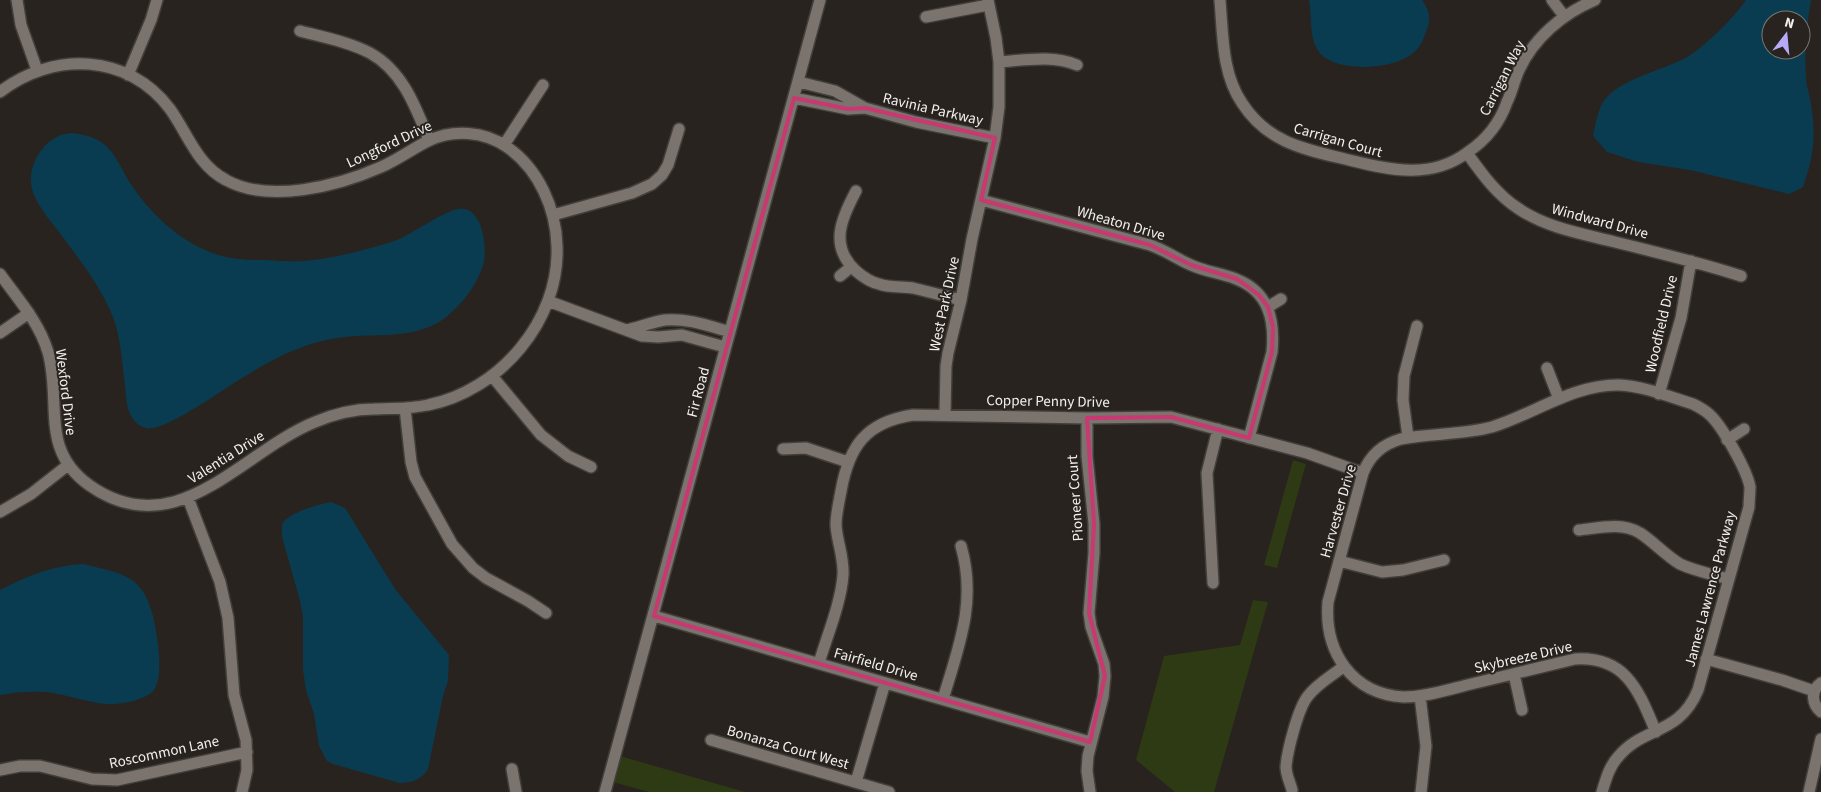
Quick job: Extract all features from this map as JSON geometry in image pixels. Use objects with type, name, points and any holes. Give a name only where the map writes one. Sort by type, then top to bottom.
[{"type":"street","points":[[17,0],[22,30],[37,70]]},
{"type":"street","points":[[0,92],[16,80],[37,70],[62,64],[108,67],[128,75],[158,0]]},
{"type":"street","name":"Fir Road","points":[[605,792],[820,0]]},
{"type":"street","points":[[1552,0],[1564,16],[1595,0]]},
{"type":"street","name":"Carrigan Court","points":[[1220,1],[1224,46],[1230,76],[1240,101],[1258,123],[1271,133],[1288,143],[1322,153],[1387,169],[1404,171],[1447,164],[1467,154]]},
{"type":"street","points":[[926,17],[988,2]]},
{"type":"street","name":"West Park Drive","points":[[945,415],[946,366],[995,138],[1000,62],[988,2]]},
{"type":"street","name":"Carrigan Way","points":[[1467,154],[1494,128],[1502,114],[1519,70],[1527,55],[1547,31],[1564,16]]},
{"type":"street","points":[[300,31],[361,49],[377,57],[388,66],[407,91],[429,140]]},
{"type":"street","points":[[1000,62],[1048,58],[1078,65]]},
{"type":"street","name":"Longford Drive","points":[[128,75],[153,91],[167,105],[210,169],[234,184],[251,190],[291,190],[347,180],[385,165],[429,140],[449,134],[462,133],[483,136],[504,145],[522,160],[534,175],[548,201],[553,216],[557,259],[554,283],[548,301],[526,341],[492,376]]},
{"type":"street","points":[[799,82],[834,91],[865,108]]},
{"type":"street","points":[[504,145],[543,85]]},
{"type":"street","points":[[794,98],[839,108],[865,108]]},
{"type":"street","name":"Ravinia Parkway","points":[[865,108],[916,122],[995,138]]},
{"type":"street","points":[[553,216],[632,194],[652,184],[662,175],[668,165],[679,129]]},
{"type":"street","name":"Windward Drive","points":[[1467,154],[1504,198],[1532,217],[1564,229],[1691,261],[1741,276]]},
{"type":"street","points":[[856,191],[846,209],[840,232],[843,255],[851,267],[863,278],[880,285],[910,288],[961,300]]},
{"type":"street","name":"Wheaton Drive","points":[[981,200],[1161,248],[1191,265],[1237,279],[1259,295],[1268,307]]},
{"type":"street","name":"Woodfield Drive","points":[[1659,394],[1681,318],[1691,261]]},
{"type":"street","points":[[840,276],[851,267]]},
{"type":"street","name":"Wexford Drive","points":[[0,274],[29,313],[40,332],[49,355],[57,442],[68,465]]},
{"type":"street","points":[[1249,438],[1272,352],[1273,327],[1268,307],[1281,299]]},
{"type":"street","points":[[548,301],[642,336],[688,336],[725,347]]},
{"type":"street","points":[[0,334],[29,313]]},
{"type":"street","points":[[626,330],[657,322],[680,320],[730,332]]},
{"type":"street","points":[[1408,437],[1403,400],[1404,376],[1417,326]]},
{"type":"street","points":[[1547,368],[1559,399]]},
{"type":"street","points":[[492,376],[541,435],[568,456],[591,467]]},
{"type":"street","name":"Valentia Drive","points":[[68,465],[86,483],[99,491],[120,500],[138,504],[158,505],[188,498],[208,488],[286,436],[315,422],[338,414],[360,410],[405,408],[432,404],[456,396],[492,376]]},
{"type":"street","name":"Harvester Drive","points":[[1420,696],[1404,697],[1381,692],[1359,681],[1344,666],[1332,647],[1326,618],[1328,602],[1367,463],[1391,442],[1408,437],[1472,431],[1491,427],[1591,388],[1609,385],[1627,386],[1659,394]]},
{"type":"street","name":"James Lawrence Parkway","points":[[1602,792],[1608,772],[1618,756],[1631,745],[1675,721],[1689,708],[1698,690],[1749,507],[1750,496],[1747,477],[1714,419],[1702,408],[1659,394]]},
{"type":"street","points":[[405,408],[411,462],[415,477],[452,544],[473,568],[486,578],[546,613]]},
{"type":"street","name":"Copper Penny Drive","points":[[819,663],[843,575],[842,554],[836,526],[848,462],[860,441],[878,426],[900,417],[945,415],[1087,418],[1171,417],[1306,453],[1363,473]]},
{"type":"street","name":"Pioneer Court","points":[[1087,418],[1087,456],[1094,524],[1089,613],[1091,627],[1104,664],[1105,676],[1103,697],[1090,742],[1087,771],[1090,792]]},
{"type":"street","points":[[1213,583],[1206,473],[1218,429]]},
{"type":"street","points":[[1727,440],[1744,429]]},
{"type":"street","points":[[783,449],[806,448],[848,462]]},
{"type":"street","points":[[0,512],[31,494],[68,465]]},
{"type":"street","points":[[188,498],[209,549],[223,593],[231,642],[234,695],[244,730],[247,770],[242,792]]},
{"type":"street","points":[[1579,530],[1614,526],[1631,529],[1640,533],[1678,563],[1728,579]]},
{"type":"street","points":[[943,700],[966,615],[968,580],[961,546]]},
{"type":"street","points":[[1339,561],[1382,572],[1403,570],[1444,560]]},
{"type":"street","name":"Fairfield Drive","points":[[654,616],[1090,742]]},
{"type":"street","name":"Skybreeze Drive","points":[[1420,696],[1576,660],[1591,659],[1611,665],[1634,684],[1656,732]]},
{"type":"street","points":[[1706,659],[1782,680],[1818,687],[1813,698],[1815,706],[1821,712]]},
{"type":"street","points":[[1292,790],[1286,768],[1302,705],[1312,692],[1344,666]]},
{"type":"street","points":[[1514,674],[1522,710]]},
{"type":"street","points":[[856,782],[885,683]]},
{"type":"street","points":[[1420,696],[1426,746],[1421,792]]},
{"type":"street","points":[[1809,792],[1821,739]]},
{"type":"street","name":"Bonanza Court West","points":[[711,740],[889,792]]},
{"type":"street","name":"Roscommon Lane","points":[[0,770],[20,766],[40,766],[92,779],[117,780],[246,752]]},
{"type":"street","points":[[512,769],[516,792]]},
{"type":"highlighted area","points":[[794,98],[848,109],[865,108],[995,138],[981,200],[1150,245],[1191,265],[1237,279],[1259,295],[1268,307],[1273,327],[1272,352],[1249,438],[1171,417],[1087,418],[1094,524],[1089,613],[1105,676],[1090,742],[654,616]]},
{"type":"green space","points":[[1293,460],[1306,464],[1277,568],[1264,565]]},
{"type":"green space","points":[[1253,600],[1268,602],[1214,792],[1175,792],[1136,760],[1164,656],[1240,645]]},
{"type":"green space","points":[[620,756],[745,792],[649,792],[613,782]]},
{"type":"water","points":[[1309,0],[1422,0],[1429,15],[1428,28],[1415,52],[1403,59],[1377,66],[1362,67],[1335,63],[1324,57],[1314,43]]},
{"type":"water","points":[[1746,0],[1811,0],[1809,10],[1761,10],[1761,60],[1805,60],[1807,84],[1813,116],[1814,137],[1812,156],[1803,187],[1789,194],[1690,170],[1638,162],[1607,152],[1593,136],[1601,106],[1616,89],[1640,76],[1689,56],[1720,30]]},
{"type":"water","points":[[71,133],[90,137],[106,146],[114,155],[138,195],[158,218],[195,245],[222,256],[244,260],[295,261],[338,256],[397,240],[445,214],[459,209],[467,210],[474,214],[482,230],[485,249],[483,265],[476,282],[460,304],[448,316],[435,324],[408,333],[337,338],[298,348],[262,366],[178,418],[154,428],[145,428],[134,420],[128,408],[120,342],[108,305],[89,273],[47,217],[32,189],[31,173],[36,158],[52,140]]},
{"type":"water","points":[[331,502],[345,508],[395,589],[449,655],[448,681],[443,696],[428,769],[420,778],[413,781],[400,783],[333,764],[327,761],[319,746],[314,714],[306,690],[303,670],[303,616],[282,537],[282,524],[293,515]]},
{"type":"water","points":[[83,564],[108,570],[128,578],[143,591],[153,616],[158,644],[159,676],[153,691],[137,700],[111,704],[91,702],[46,692],[0,695],[0,590],[50,569]]}]
